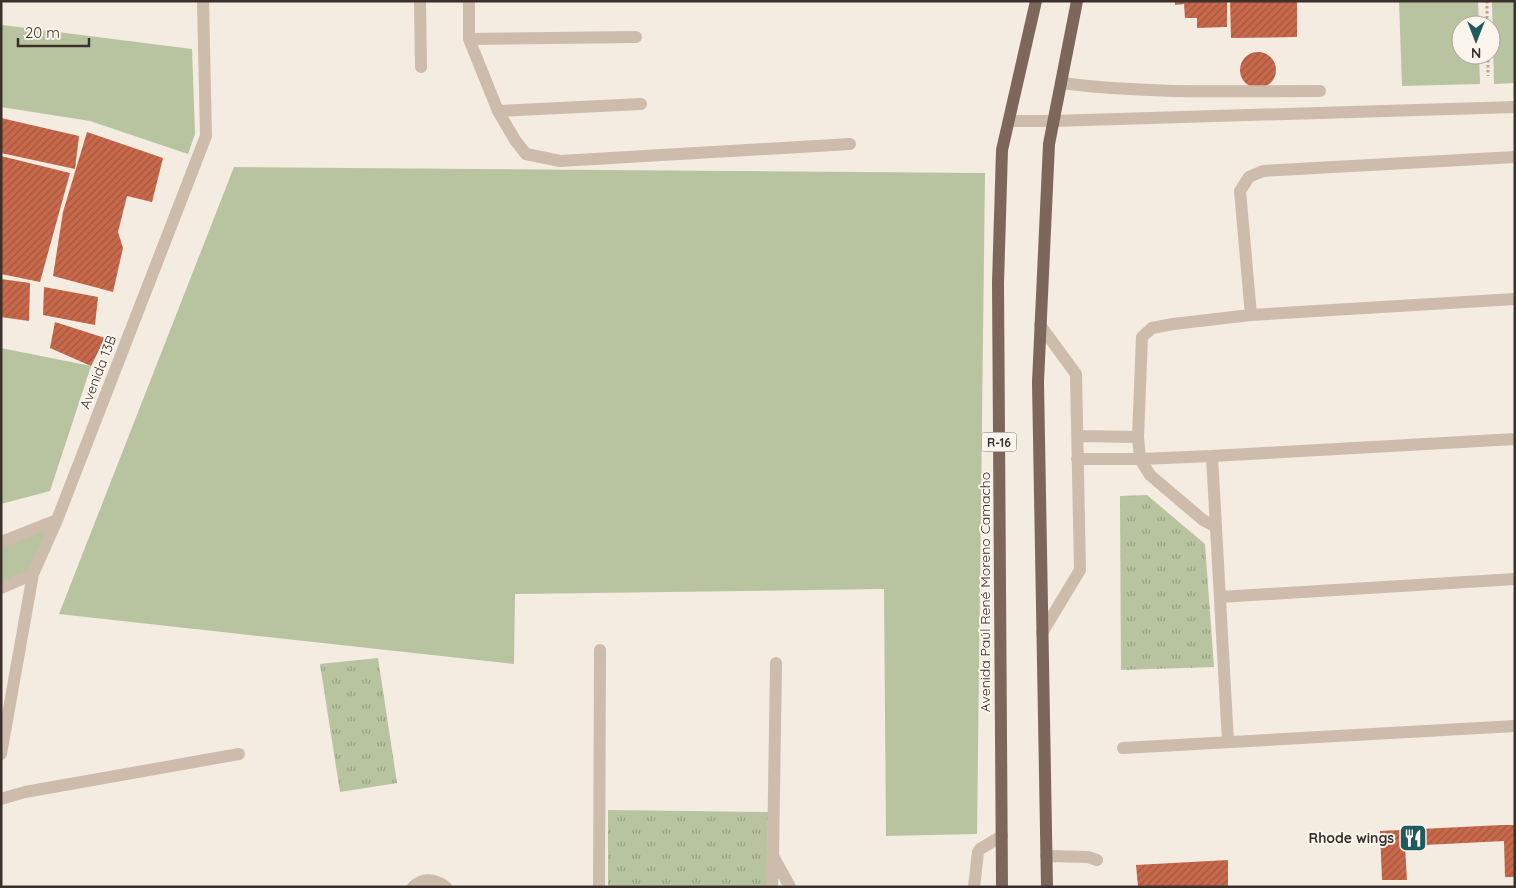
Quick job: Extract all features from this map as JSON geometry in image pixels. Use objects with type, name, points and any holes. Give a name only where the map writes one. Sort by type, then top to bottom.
[{"type":"main road","name":"Avenida Paúl René Moreno Camacho","points":[[1002,887],[998,283],[1002,150],[1036,1]]},
{"type":"main road","points":[[1047,887],[1038,382],[1040,325],[1048,144],[1078,5]]},
{"type":"street","name":"Avenida 13B","points":[[1,754],[33,574],[57,520],[206,136],[203,1]]},
{"type":"street","points":[[420,1],[421,67]]},
{"type":"street","points":[[469,1],[469,39],[498,112],[526,154],[560,161],[850,144]]},
{"type":"street","points":[[469,39],[636,37]]},
{"type":"street","points":[[1061,83],[1091,87],[1179,90],[1320,91]]},
{"type":"street","points":[[498,112],[641,104]]},
{"type":"street","points":[[1009,121],[1515,106]]},
{"type":"street","points":[[1250,315],[1240,191],[1249,177],[1264,171],[1515,157]]},
{"type":"street","points":[[1216,527],[1203,520],[1150,475],[1140,459],[1138,438],[1142,337],[1152,328],[1250,315],[1515,299]]},
{"type":"street","points":[[1040,325],[1076,374],[1080,570],[1042,633]]},
{"type":"street","points":[[1078,436],[1138,438]]},
{"type":"street","points":[[1077,458],[1140,459],[1212,456],[1515,439]]},
{"type":"street","points":[[1212,456],[1228,742]]},
{"type":"street","points":[[1,542],[57,520]]},
{"type":"street","points":[[1,588],[33,574]]},
{"type":"street","points":[[1220,596],[1515,579]]},
{"type":"street","points":[[599,887],[600,650]]},
{"type":"street","points":[[772,887],[776,663]]},
{"type":"street","points":[[1124,748],[1515,726]]},
{"type":"street","points":[[1,799],[25,792],[239,754]]},
{"type":"street","points":[[974,887],[978,852],[1002,836]]},
{"type":"street","points":[[773,856],[790,887]]},
{"type":"street","points":[[1046,856],[1088,857],[1097,860]]},
{"type":"street","points":[[413,887],[424,880],[432,880],[446,887]]},
{"type":"path","points":[[1487,1],[1487,15]]},
{"type":"path","points":[[1488,65],[1488,76]]},
{"type":"green space","points":[[1399,1],[1478,1],[1479,15],[1451,15],[1451,65],[1479,65],[1480,84],[1402,86]]},
{"type":"green space","points":[[1492,1],[1515,1],[1515,83],[1494,84],[1494,65],[1501,65],[1501,15],[1492,15]]},
{"type":"green space","points":[[2,25],[192,49],[195,134],[188,154],[90,121],[1,107]]},
{"type":"green space","points":[[234,167],[985,173],[977,834],[886,836],[884,589],[515,594],[514,664],[59,614]]},
{"type":"green space","points":[[1,348],[91,366],[50,491],[1,504]]},
{"type":"green space","points":[[1147,495],[1205,544],[1214,667],[1121,670],[1120,496]]},
{"type":"green space","points":[[51,526],[30,571],[1,583],[1,546]]},
{"type":"green space","points":[[378,658],[397,783],[340,792],[320,664]]},
{"type":"green space","points":[[608,810],[768,812],[767,887],[608,887]]},
{"type":"building","points":[[1175,1],[1227,1],[1227,27],[1197,28],[1197,18],[1185,18],[1184,4],[1175,5]]},
{"type":"building","points":[[1230,1],[1297,1],[1297,37],[1231,38]]},
{"type":"building","points":[[1258,52],[1271,57],[1276,70],[1271,83],[1258,88],[1245,83],[1240,70],[1245,57]]},
{"type":"building","points":[[1,118],[79,136],[75,169],[1,153]]},
{"type":"building","points":[[87,132],[163,158],[152,202],[127,196],[118,232],[123,248],[113,292],[53,276],[63,212]]},
{"type":"building","points":[[1,156],[70,173],[40,282],[1,274]]},
{"type":"building","points":[[1,279],[30,283],[29,321],[1,317]]},
{"type":"building","points":[[44,287],[98,297],[95,325],[43,315]]},
{"type":"building","points":[[55,322],[105,338],[91,366],[50,348]]},
{"type":"building","points":[[1515,825],[1515,877],[1505,877],[1504,841],[1405,846],[1407,880],[1382,880],[1380,831]]},
{"type":"building","points":[[1228,860],[1228,887],[1138,887],[1136,865]]},
{"type":"place","name":"Rhode wings","points":[[1413,838]]}]
